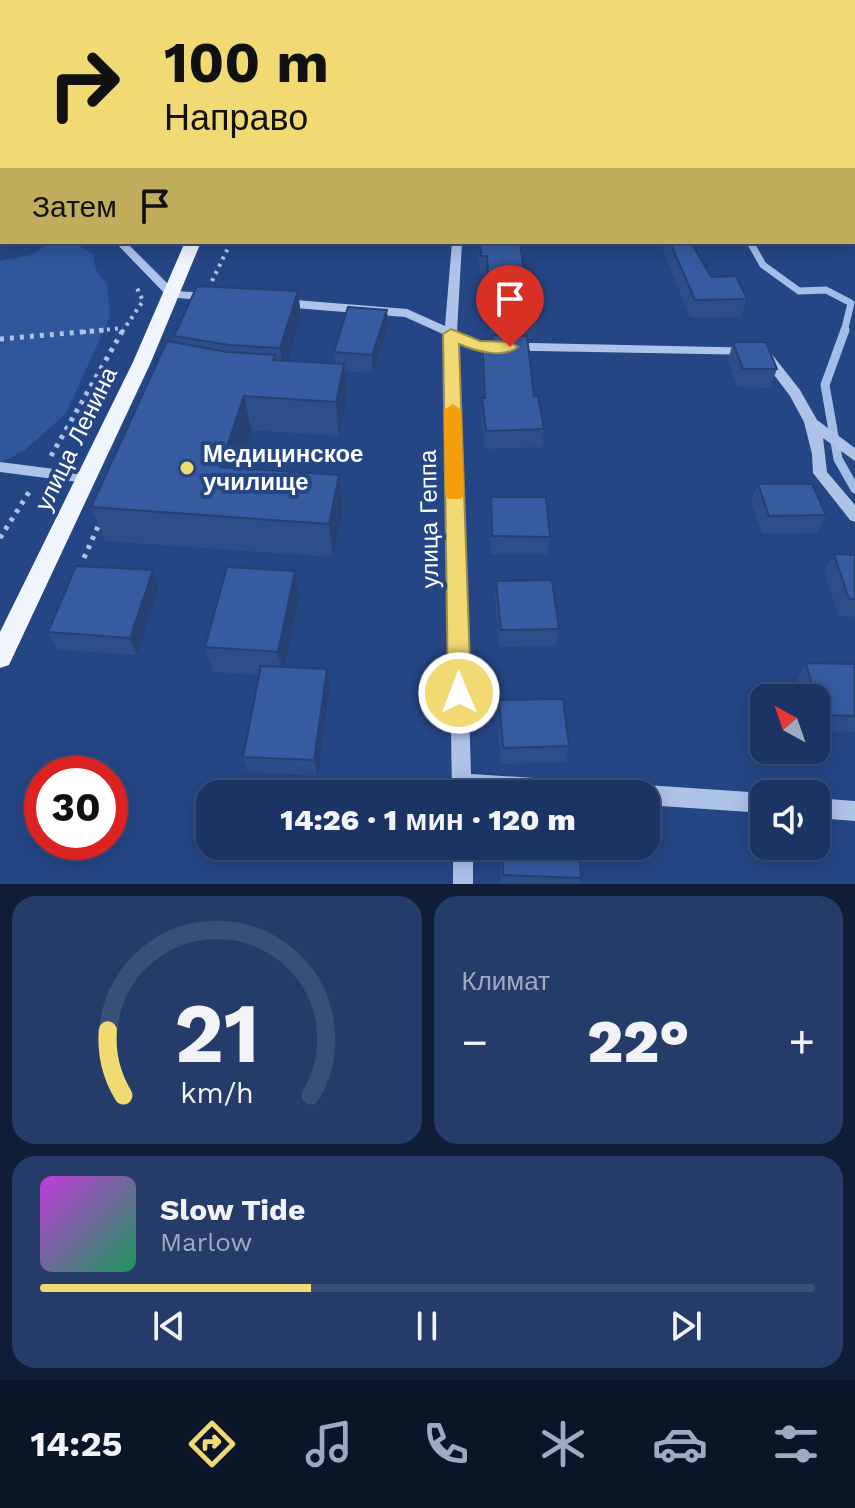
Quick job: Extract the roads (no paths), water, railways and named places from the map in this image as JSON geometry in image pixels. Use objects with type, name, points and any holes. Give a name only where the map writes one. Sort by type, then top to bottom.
[{"type":"main road","name":"улица Ленина","points":[[2,649],[86,478],[148,363],[192,244]]},
{"type":"street","points":[[122,244],[172,294],[219,297]]},
{"type":"street","name":"улица Геппа","points":[[457,244],[451,334],[462,780]]},
{"type":"street","points":[[266,301],[407,313],[478,346],[763,351],[815,424],[854,455]]},
{"type":"street","points":[[815,424],[821,449],[820,473],[855,516]]},
{"type":"street","points":[[0,467],[86,478]]},
{"type":"street","points":[[660,796],[750,802]]},
{"type":"street","points":[[830,809],[855,811]]},
{"type":"street","points":[[463,860],[463,884]]},
{"type":"waterway","points":[[751,244],[763,265],[799,291],[826,290],[851,303],[844,332]]},
{"type":"waterway","points":[[845,330],[825,385],[838,459],[855,489]]},
{"type":"place","name":"Медицинское училище","points":[[187,468]]}]
